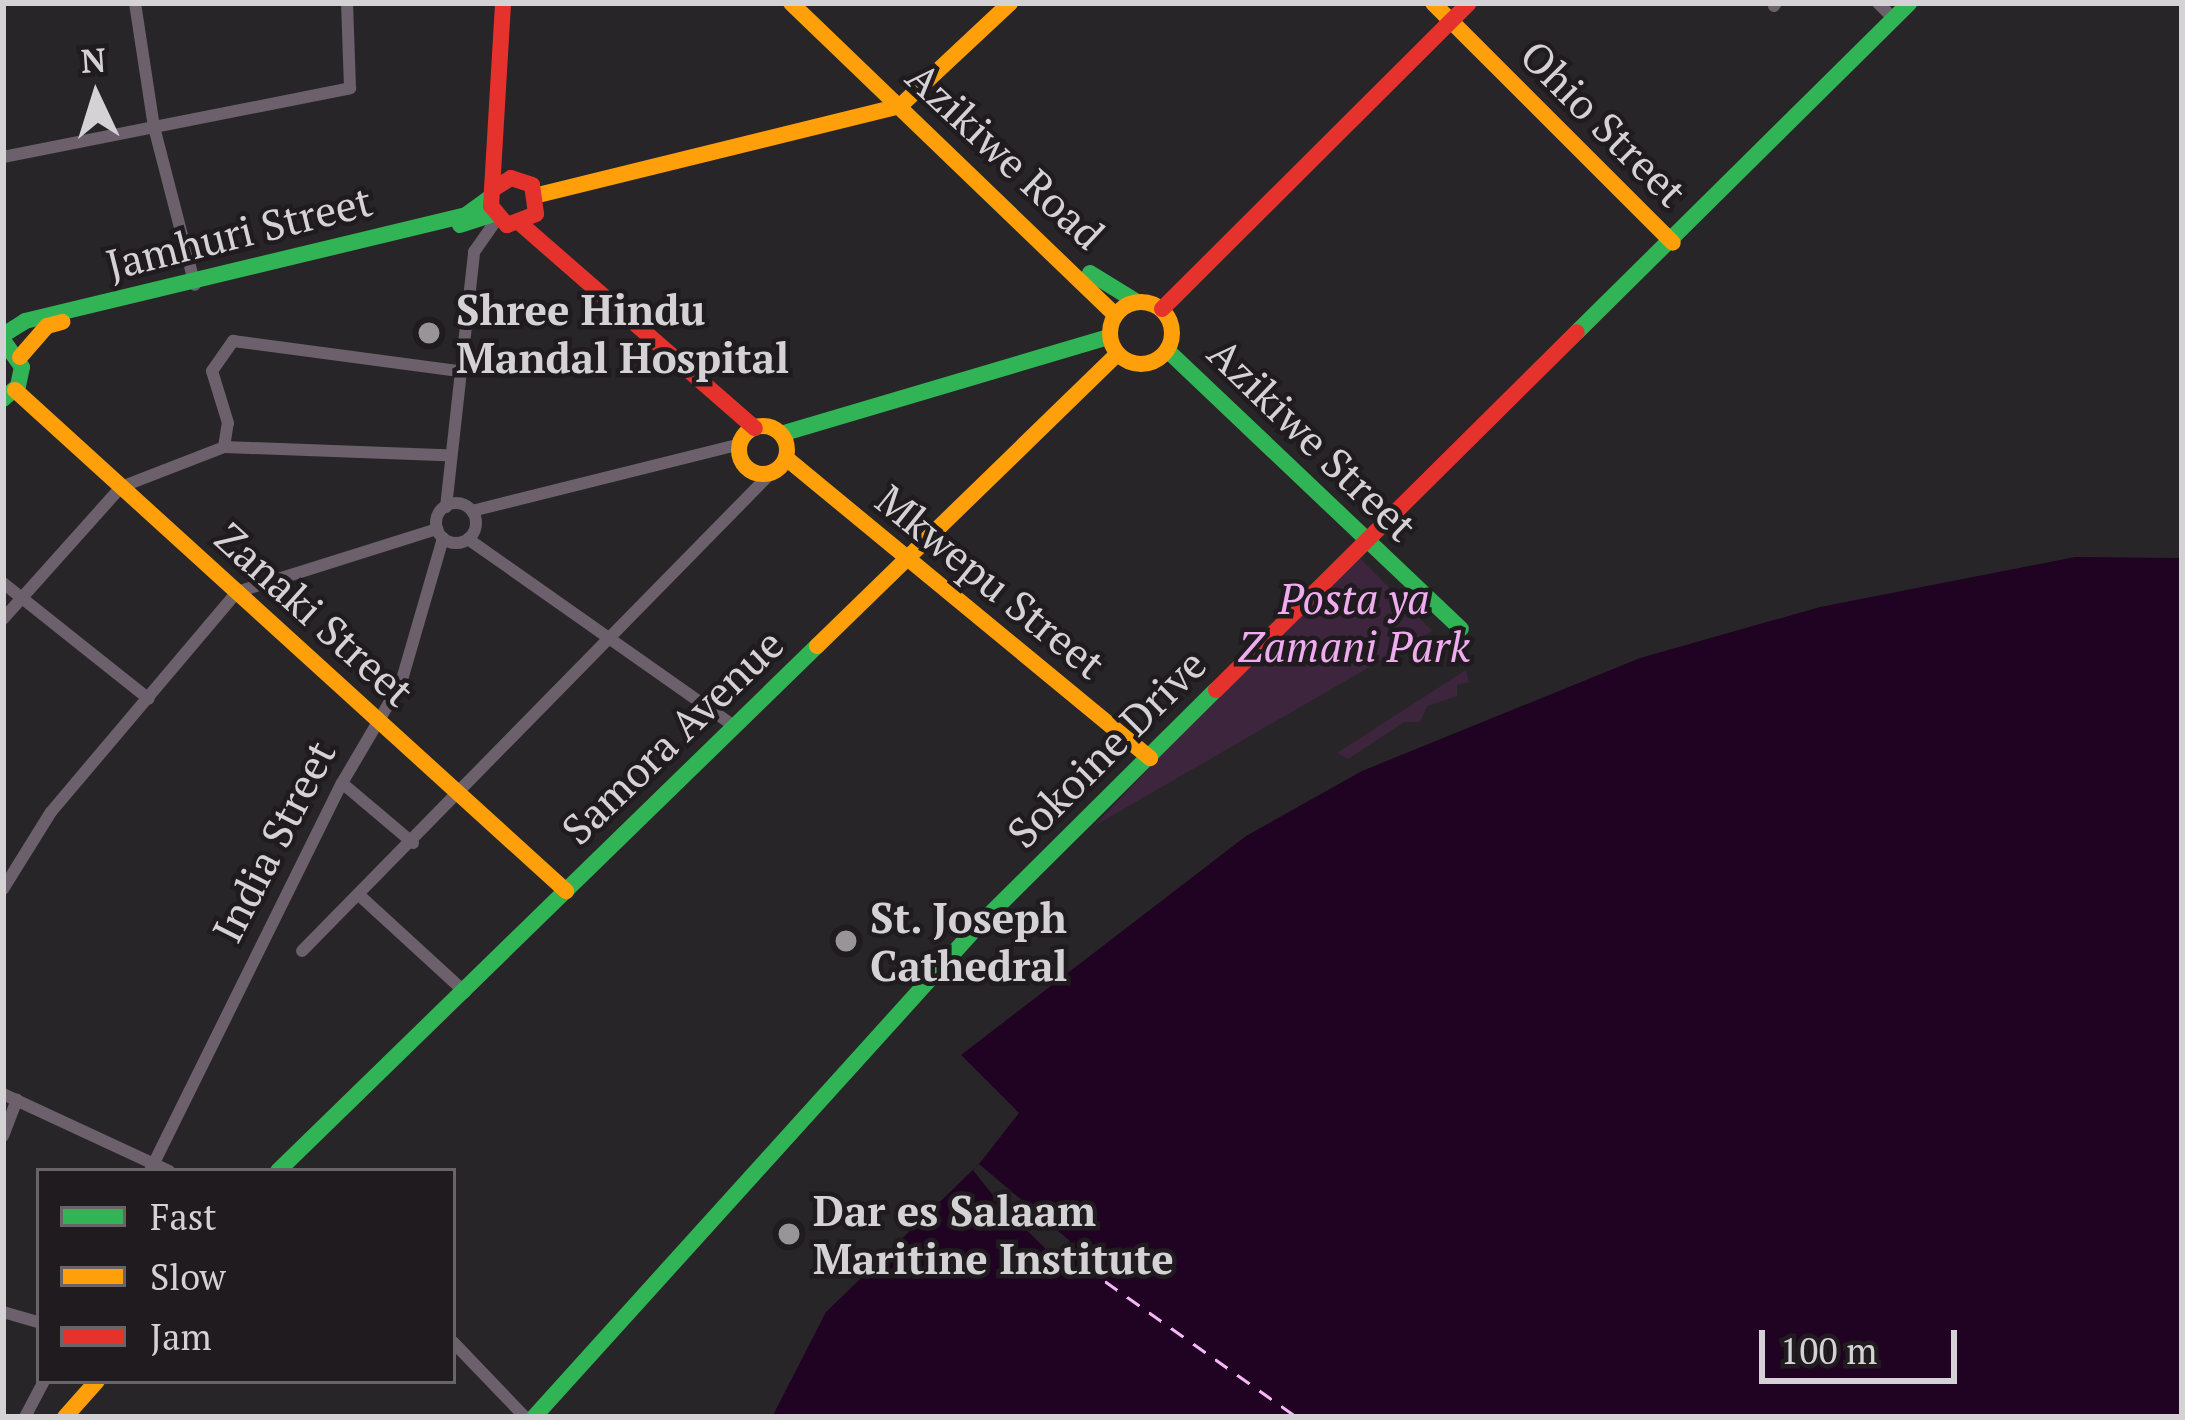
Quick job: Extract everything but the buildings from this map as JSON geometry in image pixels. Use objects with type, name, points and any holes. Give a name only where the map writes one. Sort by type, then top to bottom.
[{"type":"street","points":[[135,3],[154,127],[194,283]]},
{"type":"street","points":[[3,157],[350,88],[346,3]]},
{"type":"street","points":[[503,3],[497,199],[474,252],[446,455],[446,506],[472,511],[740,444],[755,428]]},
{"type":"street","name":"Azikiwe Road","points":[[790,3],[1097,279],[1137,302]]},
{"type":"street","name":"Azikiwe Road","points":[[807,3],[1114,315]]},
{"type":"street","points":[[497,199],[538,195],[905,103],[1010,3]]},
{"type":"street","name":"Ohio Street","points":[[1432,3],[1673,243]]},
{"type":"street","points":[[1162,309],[1469,3]]},
{"type":"street","points":[[1878,3],[1893,18]]},
{"type":"street","name":"Sokoine Drive","points":[[529,1417],[835,1090],[901,1007],[1069,842],[1363,536],[1673,243],[1909,3]]},
{"type":"street","points":[[522,225],[536,214],[538,195]]},
{"type":"street","points":[[497,199],[755,428],[781,434],[1113,345],[1147,364],[1167,350],[1172,325],[1162,309],[1137,302],[1114,315],[1113,345]]},
{"type":"street","name":"Jamhuri Street","points":[[20,357],[46,326],[497,199]]},
{"type":"street","name":"Jamhuri Street","points":[[3,338],[25,322],[194,283]]},
{"type":"street","points":[[3,338],[20,357],[9,395]]},
{"type":"street","points":[[224,447],[228,423],[212,371],[233,341],[459,371]]},
{"type":"street","name":"Samora Avenue","points":[[282,1168],[905,561],[1113,345]]},
{"type":"street","name":"Azikiwe Street","points":[[1167,350],[1461,629]]},
{"type":"street","name":"Zanaki Street","points":[[9,395],[122,487],[566,891]]},
{"type":"street","points":[[302,951],[413,843],[609,631],[786,458],[781,434]]},
{"type":"street","points":[[740,444],[750,470],[772,472]]},
{"type":"street","points":[[3,619],[122,487],[224,447],[446,455]]},
{"type":"street","name":"Mkwepu Street","points":[[786,458],[905,561],[1150,758]]},
{"type":"street","name":"India Street","points":[[152,1166],[342,783],[401,683],[446,506]]},
{"type":"street","points":[[468,539],[472,511]]},
{"type":"street","points":[[3,889],[51,812],[237,592],[440,533],[468,539],[609,631],[733,724]]},
{"type":"street","points":[[3,584],[149,699]]},
{"type":"street","points":[[342,783],[413,843]]},
{"type":"street","points":[[359,895],[465,992]]},
{"type":"street","points":[[3,1136],[10,1097],[152,1166]]},
{"type":"street","points":[[3,1312],[36,1321]]},
{"type":"street","points":[[456,1345],[529,1417]]},
{"type":"street","points":[[25,1417],[42,1384]]},
{"type":"street","points":[[65,1417],[94,1384]]},
{"type":"green space","name":"Posta ya Zamani Park","points":[[1354,552],[1432,631],[1094,826]]},
{"type":"green space","points":[[1466,670],[1469,682],[1457,685],[1457,696],[1427,706],[1420,722],[1404,722],[1348,759],[1337,753]]},
{"type":"shaded area","points":[[2075,557],[2182,558],[2182,1417],[772,1417],[826,1312],[979,1164],[1019,1113],[961,1055],[1246,836],[1362,771],[1640,658],[1820,607]]},
{"type":"pier","points":[[979,1164],[1070,1241],[1054,1257],[999,1203],[973,1170]]},
{"type":"ferry route","points":[[1061,1250],[1297,1417]]},
{"type":"traffic: fast","points":[[1577,332],[1909,3]]},
{"type":"traffic: fast","points":[[3,335],[25,321],[466,215],[491,197]]},
{"type":"traffic: fast","points":[[460,225],[494,214]]},
{"type":"traffic: fast","points":[[1090,273],[1137,302]]},
{"type":"traffic: fast","points":[[781,434],[1109,337]]},
{"type":"traffic: fast","points":[[3,340],[22,367],[18,386],[3,399]]},
{"type":"traffic: fast","points":[[1167,350],[1461,629]]},
{"type":"traffic: fast","points":[[281,1168],[817,646]]},
{"type":"traffic: fast","points":[[534,1417],[978,926],[1216,690]]},
{"type":"traffic: slow","points":[[791,3],[1115,315]]},
{"type":"traffic: slow","points":[[538,195],[900,106],[1010,3]]},
{"type":"traffic: slow","points":[[1433,3],[1673,243]]},
{"type":"traffic: slow","points":[[1141,302],[1163,311],[1172,333],[1163,355],[1141,364],[1119,355],[1110,333],[1119,311],[1141,302]]},
{"type":"traffic: slow","points":[[20,357],[47,326],[62,322]]},
{"type":"traffic: slow","points":[[817,646],[1117,354]]},
{"type":"traffic: slow","points":[[15,390],[566,891]]},
{"type":"traffic: slow","points":[[763,426],[780,433],[787,450],[780,467],[763,474],[746,467],[739,450],[746,433],[763,426]]},
{"type":"traffic: slow","points":[[786,458],[1150,758]]},
{"type":"traffic: slow","points":[[65,1417],[94,1384]]},
{"type":"traffic: jam","points":[[495,188],[511,178],[532,185],[536,214],[507,225],[491,206],[503,3]]},
{"type":"traffic: jam","points":[[1162,309],[1469,3]]},
{"type":"traffic: jam","points":[[522,225],[755,428]]},
{"type":"traffic: jam","points":[[1216,690],[1577,332]]},
{"type":"place","name":"Shree Hindu Mandal Hospital","points":[[429,333]]},
{"type":"place","name":"St. Joseph Cathedral","points":[[846,941]]},
{"type":"place","name":"Dar es Salaam Maritine Institute","points":[[789,1234]]}]
